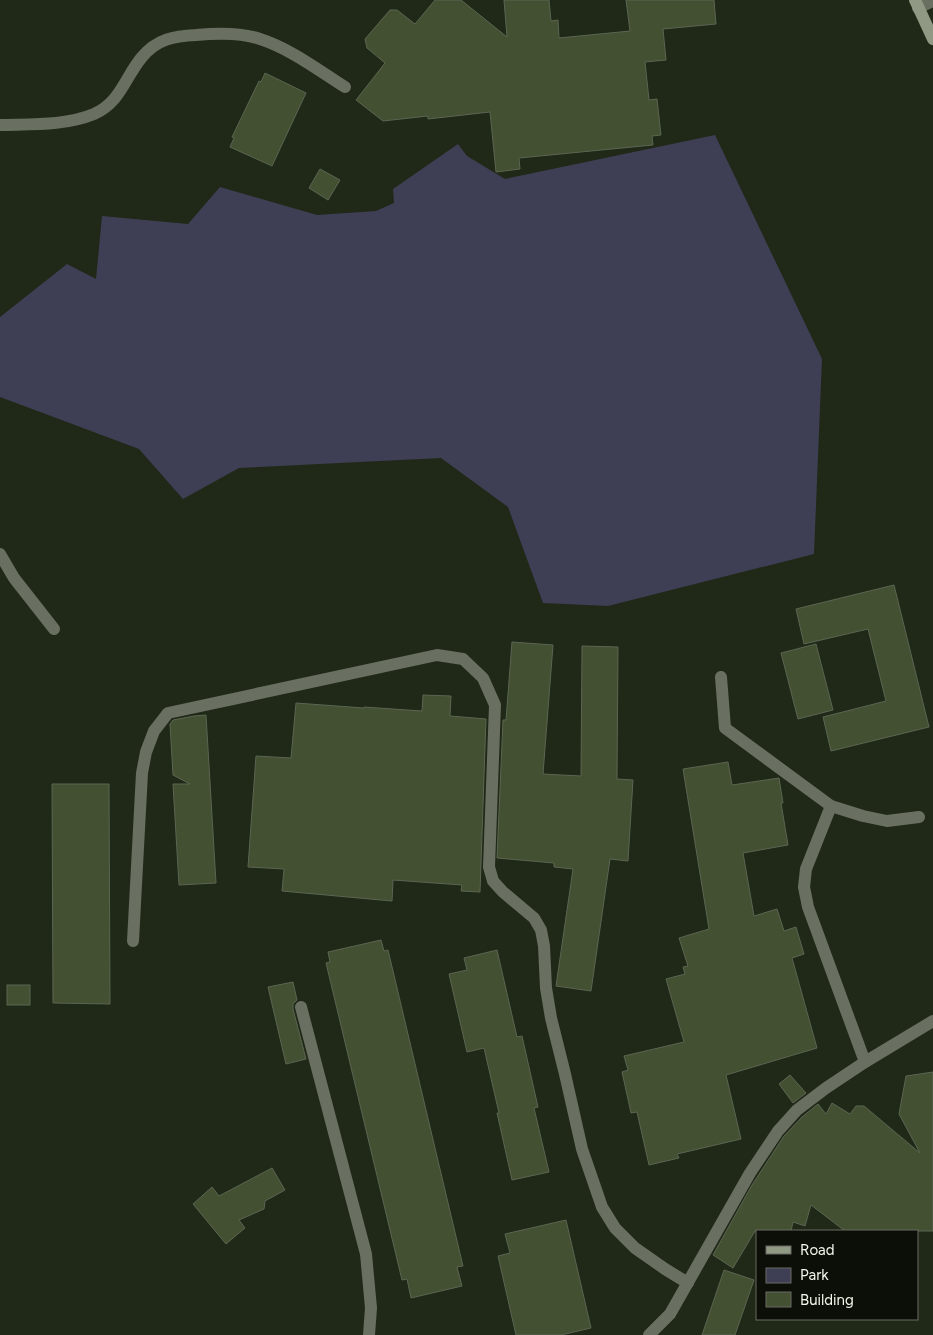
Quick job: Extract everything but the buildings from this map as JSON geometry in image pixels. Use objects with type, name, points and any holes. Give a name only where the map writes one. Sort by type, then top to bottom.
[{"type":"street","points":[[933,1],[916,4],[933,39]]},
{"type":"street","points":[[0,125],[54,123],[95,113],[111,103],[142,57],[149,50],[166,38],[177,36],[226,34],[259,38],[288,51],[345,87]]},
{"type":"street","points":[[0,554],[14,578],[54,629]]},
{"type":"street","points":[[133,941],[142,773],[146,752],[154,731],[168,713],[437,655],[463,659],[483,678],[495,705],[489,867],[493,881],[534,918],[541,930],[544,946],[546,988],[551,1018],[566,1074],[582,1149],[602,1207],[615,1228],[635,1248],[688,1283]]},
{"type":"street","points":[[721,677],[725,728],[831,806],[886,821],[919,817]]},
{"type":"street","points":[[831,806],[806,869],[804,887],[808,906],[865,1062]]},
{"type":"street","points":[[301,1007],[366,1254],[371,1308],[369,1335]]},
{"type":"street","points":[[649,1335],[670,1314],[755,1166],[778,1130],[797,1110],[826,1088],[933,1021]]},
{"type":"green space","points":[[715,135],[822,359],[814,554],[608,606],[543,603],[508,507],[441,458],[239,468],[183,499],[139,449],[0,397],[0,317],[67,264],[96,279],[102,216],[188,224],[220,187],[317,215],[376,211],[394,203],[393,189],[458,144],[467,156],[505,179]]}]
